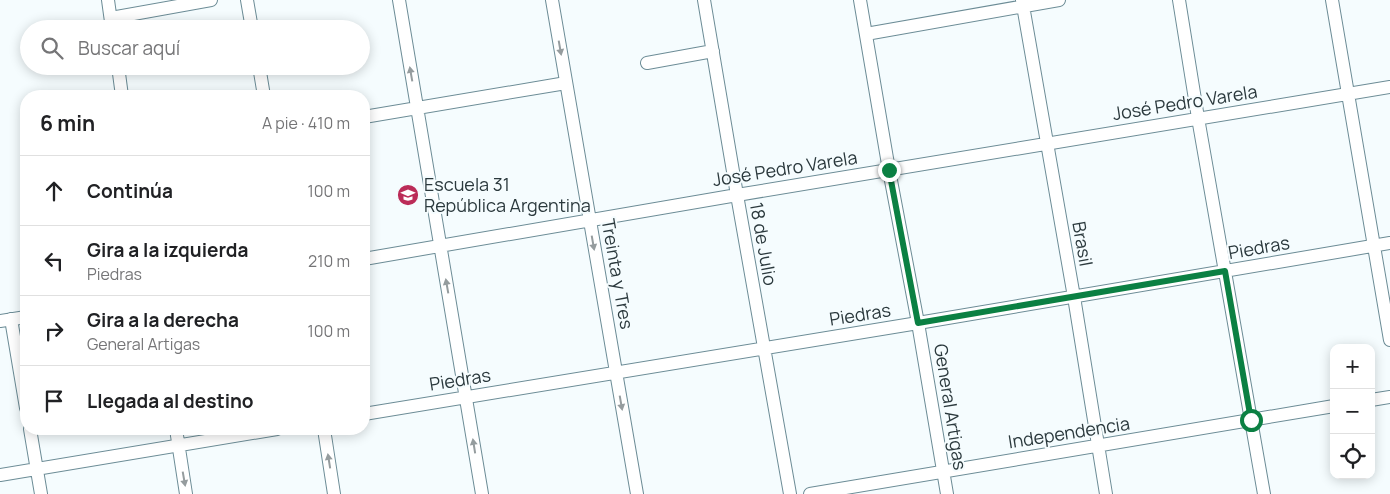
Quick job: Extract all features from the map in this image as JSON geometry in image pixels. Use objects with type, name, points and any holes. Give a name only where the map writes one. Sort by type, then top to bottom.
[{"type":"street","points":[[108,0],[111,20]]},
{"type":"street","points":[[125,20],[211,0]]},
{"type":"street","points":[[247,0],[250,20]]},
{"type":"street","points":[[399,0],[482,494]]},
{"type":"street","name":"Treinta y Tres","points":[[552,0],[637,494]]},
{"type":"street","name":"18 de Julio","points":[[704,0],[763,348],[790,494]]},
{"type":"street","name":"General Artigas","points":[[860,0],[947,494]]},
{"type":"street","points":[[866,34],[1023,3],[1060,0]]},
{"type":"street","points":[[1179,0],[1264,494]]},
{"type":"street","points":[[1332,0],[1390,340]]},
{"type":"street","name":"Brasil","points":[[1023,3],[1106,494]]},
{"type":"street","points":[[647,63],[713,51]]},
{"type":"street","points":[[119,75],[121,90]]},
{"type":"street","points":[[260,75],[263,90]]},
{"type":"street","points":[[370,116],[566,83]]},
{"type":"street","name":"José Pedro Varela","points":[[370,258],[1390,87]]},
{"type":"street","name":"Piedras","points":[[370,413],[1390,243]]},
{"type":"street","points":[[20,318],[6,320],[20,382]]},
{"type":"street","points":[[1375,399],[1390,397]]},
{"type":"street","name":"Independencia","points":[[810,494],[1330,407]]},
{"type":"street","points":[[31,435],[41,494]]},
{"type":"street","points":[[177,435],[186,494]]},
{"type":"street","points":[[0,475],[242,435]]},
{"type":"street","points":[[325,435],[334,494]]},
{"type":"place","name":"Escuela 31 República Argentina","points":[[408,195]]},
{"type":"route","points":[[889,170],[918,323],[1225,271],[1251,420]]}]
